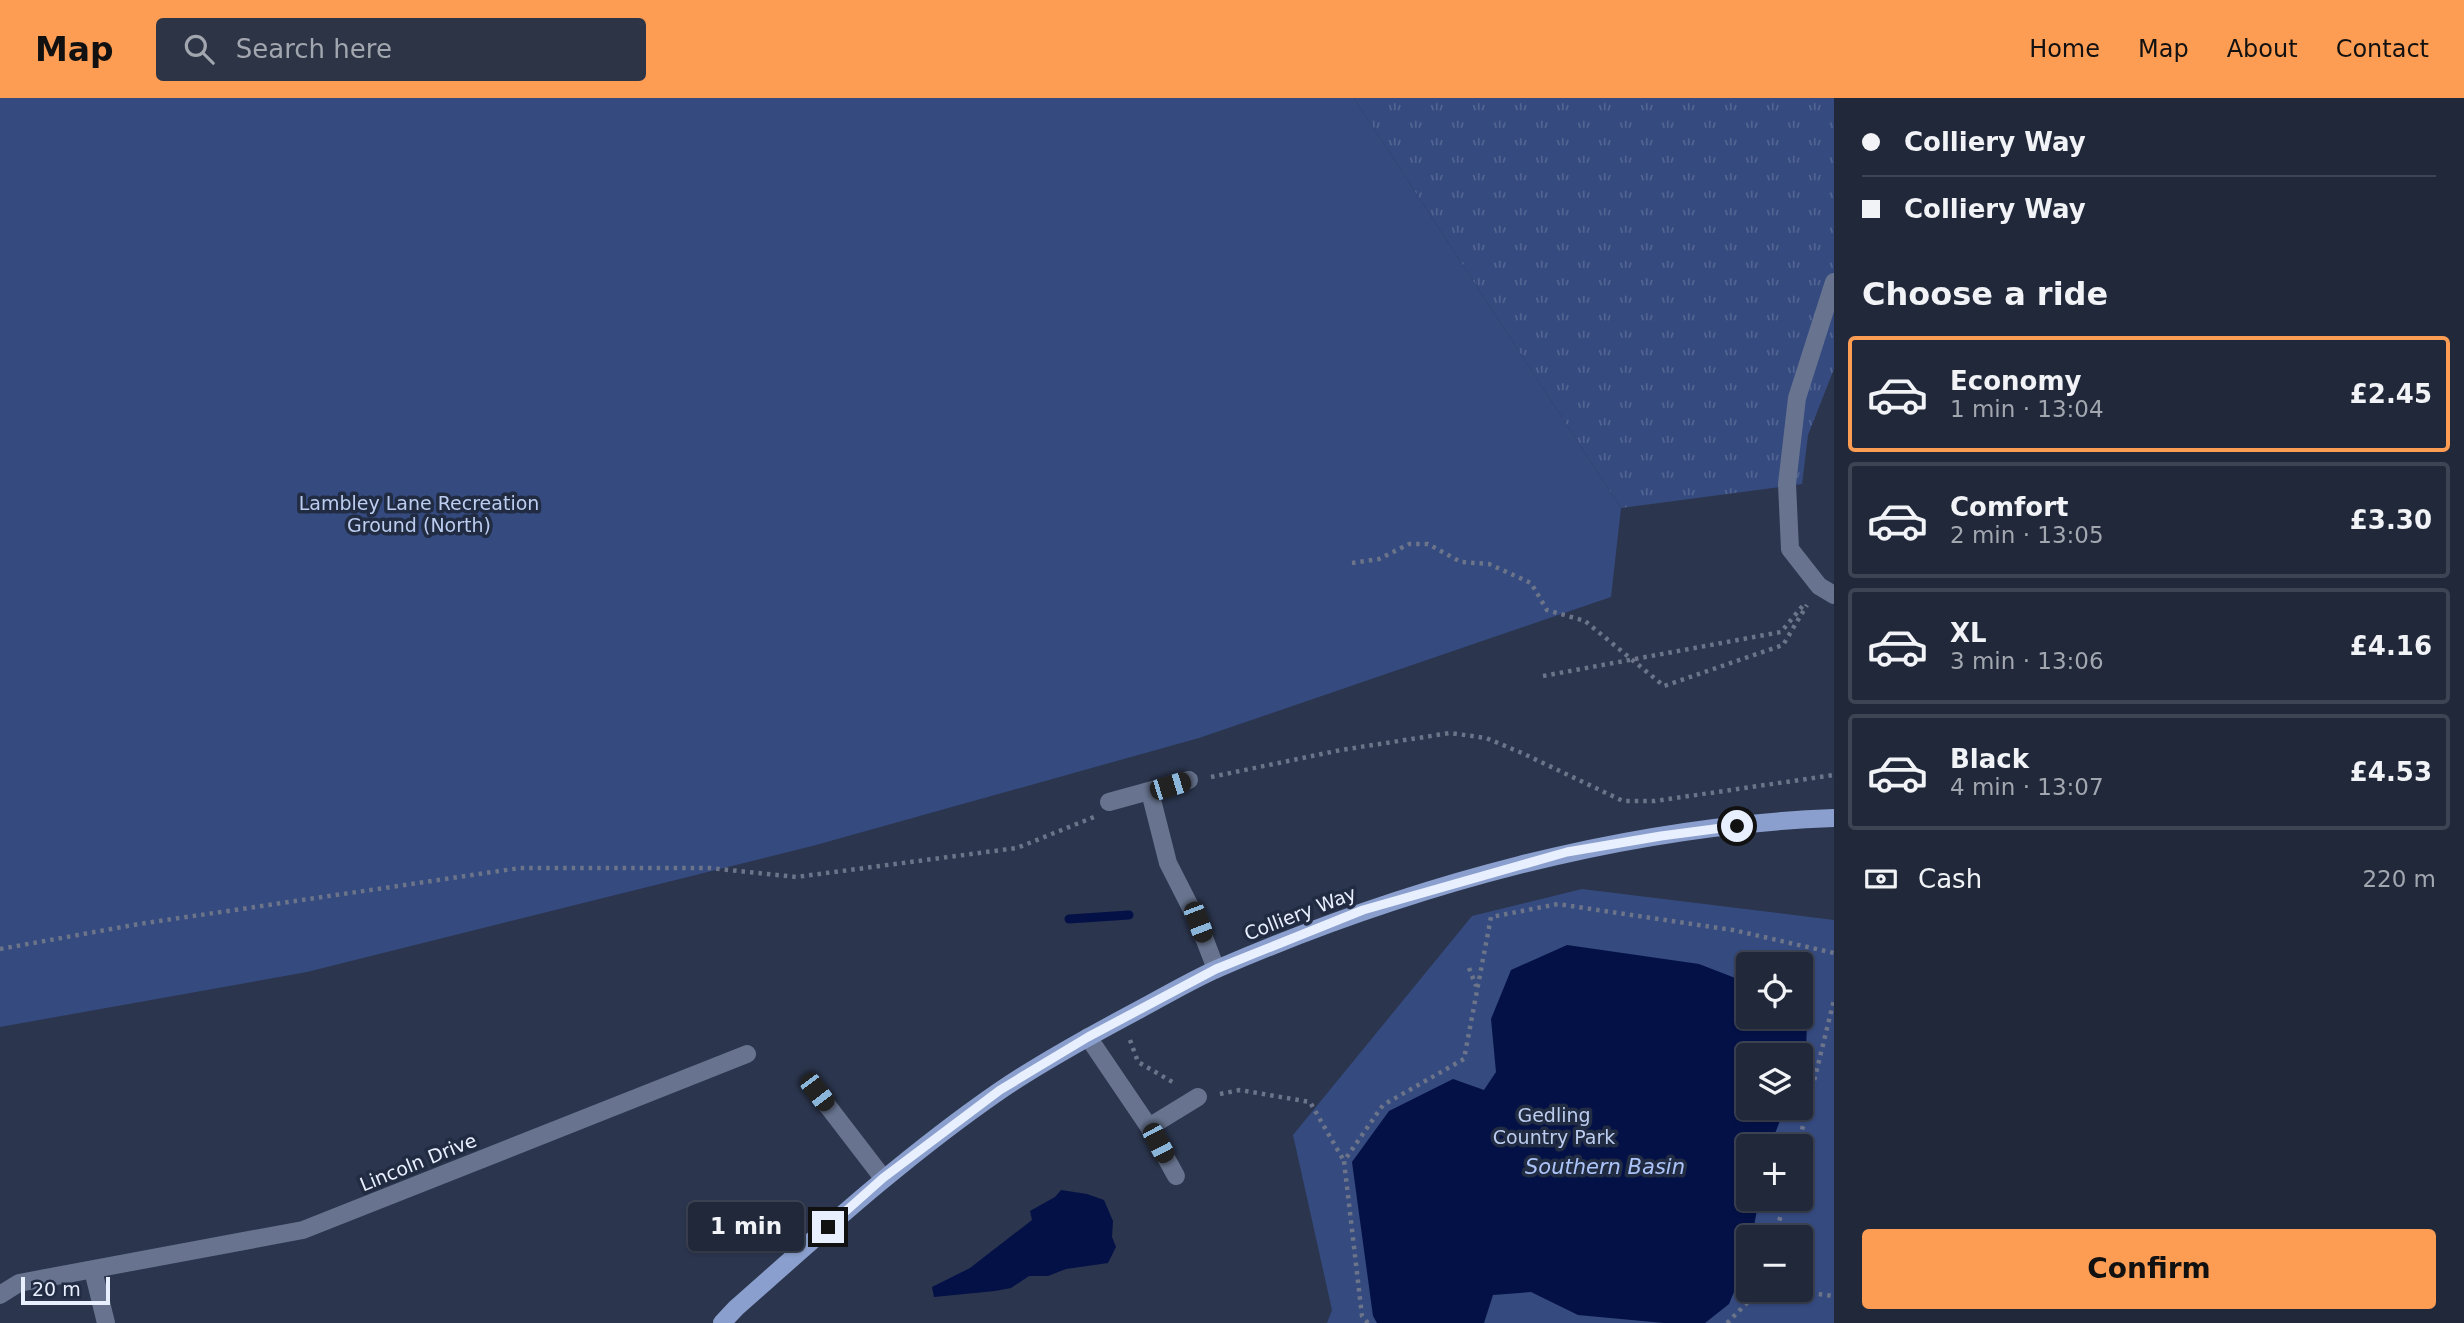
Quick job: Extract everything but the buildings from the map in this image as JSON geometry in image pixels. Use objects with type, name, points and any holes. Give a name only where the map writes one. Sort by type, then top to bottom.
[{"type":"main road","name":"Colliery Way","points":[[722,1323],[883,1178],[1000,1090],[1088,1037],[1216,969],[1363,910],[1567,852],[1661,836],[1787,820],[1834,818]]},
{"type":"street","points":[[1826,591],[1790,549],[1787,484],[1797,398],[1834,282]]},
{"type":"street","points":[[1109,802],[1189,780]]},
{"type":"street","points":[[1150,792],[1168,863],[1198,922],[1216,969]]},
{"type":"street","points":[[1088,1037],[1149,1127],[1176,1176]]},
{"type":"street","name":"Lincoln Drive","points":[[0,1294],[19,1283],[303,1230],[747,1054]]},
{"type":"street","points":[[817,1092],[883,1178]]},
{"type":"street","points":[[1149,1127],[1198,1097]]},
{"type":"street","points":[[93,1270],[106,1323]]},
{"type":"path","points":[[1352,563],[1379,559],[1409,544],[1427,544],[1461,562],[1489,564],[1531,583],[1547,610],[1585,621],[1664,685],[1783,645],[1826,591]]},
{"type":"path","points":[[1543,676],[1780,632],[1826,591]]},
{"type":"path","points":[[1189,780],[1227,775],[1341,750],[1450,733],[1486,738],[1623,801],[1655,802],[1834,775]]},
{"type":"path","points":[[0,949],[139,924],[520,868],[710,868],[796,877],[1017,848],[1090,820]]},
{"type":"path","points":[[1344,1161],[1383,1105],[1464,1059],[1491,917],[1558,904],[1733,930],[1834,953]]},
{"type":"path","points":[[1469,968],[1476,987]]},
{"type":"path","points":[[1801,1134],[1834,1000]]},
{"type":"path","points":[[1130,1040],[1138,1062],[1198,1097],[1240,1090],[1310,1102],[1344,1161],[1362,1315],[1368,1323]]},
{"type":"path","points":[[1813,1293],[1834,1296]]},
{"type":"path","points":[[1727,1323],[1748,1302]]},
{"type":"green space","name":"Lambley Lane Recreation Ground (North)","points":[[0,98],[1354,98],[1621,508],[1611,597],[1199,738],[816,845],[307,972],[0,1027]]},
{"type":"green space","points":[[1354,98],[1834,98],[1834,369],[1808,435],[1802,484],[1621,508]]},
{"type":"green space","name":"Southern Basin","points":[[1582,889],[1834,920],[1834,1323],[1327,1323],[1332,1310],[1293,1135],[1472,916]]},
{"type":"water","name":"Southern Basin","points":[[1567,945],[1699,964],[1736,978],[1736,1029],[1807,1029],[1806,1043],[1736,1043],[1736,1120],[1780,1120],[1775,1134],[1736,1134],[1736,1211],[1757,1211],[1754,1225],[1736,1225],[1736,1287],[1729,1304],[1705,1323],[1664,1323],[1578,1315],[1531,1292],[1493,1295],[1484,1323],[1377,1323],[1373,1316],[1352,1162],[1389,1111],[1453,1079],[1484,1090],[1496,1072],[1491,1019],[1511,970]]},
{"type":"water","points":[[1061,1190],[1104,1200],[1113,1221],[1112,1237],[1116,1247],[1108,1263],[1066,1269],[1048,1276],[1029,1276],[1011,1288],[934,1297],[932,1287],[970,1268],[1032,1220],[1030,1211],[1055,1197]]},
{"type":"waterway","points":[[1069,919],[1129,915]]},
{"type":"route","points":[[828,1227],[883,1178],[1000,1090],[1088,1037],[1216,969],[1363,910],[1567,852],[1737,826]]},
{"type":"park label","name":"Gedling Country Park","points":[[1554,1126]]}]
